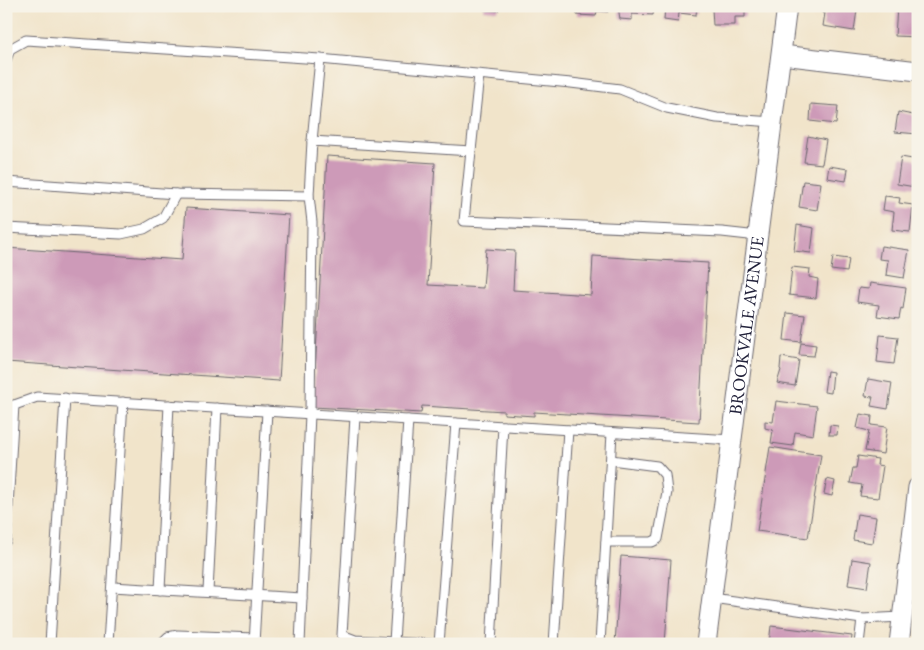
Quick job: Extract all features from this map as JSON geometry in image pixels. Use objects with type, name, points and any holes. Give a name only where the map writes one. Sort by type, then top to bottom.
[{"type":"street","name":"BROOKVALE AVENUE","points":[[706,644],[787,6]]},
{"type":"street","points":[[782,55],[918,71]]},
{"type":"street","points":[[899,644],[910,618],[918,487]]},
{"type":"lane","points":[[6,60],[10,50],[26,40],[320,59],[620,89],[667,108],[717,118],[772,122]]},
{"type":"lane","points":[[300,644],[310,414],[312,222],[309,196],[320,59]]},
{"type":"lane","points":[[479,75],[464,221],[722,232],[758,236]]},
{"type":"lane","points":[[312,141],[471,151]]},
{"type":"lane","points":[[6,182],[176,194],[309,196]]},
{"type":"lane","points":[[6,228],[121,234],[144,229],[163,218],[176,194]]},
{"type":"lane","points":[[6,540],[10,406],[36,397],[732,440]]},
{"type":"lane","points":[[50,644],[65,398]]},
{"type":"lane","points":[[108,644],[123,402]]},
{"type":"lane","points":[[160,590],[169,405]]},
{"type":"lane","points":[[208,592],[217,408]]},
{"type":"lane","points":[[160,644],[168,637],[178,635],[254,641],[267,411]]},
{"type":"lane","points":[[355,417],[342,635],[355,640],[431,644]]},
{"type":"lane","points":[[394,642],[408,420]]},
{"type":"lane","points":[[439,644],[456,423]]},
{"type":"lane","points":[[491,644],[503,426]]},
{"type":"lane","points":[[554,644],[568,430]]},
{"type":"lane","points":[[600,644],[612,433]]},
{"type":"lane","points":[[606,542],[652,542],[658,539],[667,492],[665,475],[657,466],[611,460]]},
{"type":"lane","points":[[112,587],[302,598]]},
{"type":"lane","points":[[712,598],[862,618],[910,618]]},
{"type":"lane","points":[[859,644],[862,618]]},
{"type":"building","points":[[485,6],[499,6],[498,11],[484,10]]},
{"type":"building","points":[[574,6],[608,6],[608,12],[597,11],[596,16],[577,15],[577,9]]},
{"type":"building","points":[[618,6],[654,6],[653,15],[632,14],[632,20],[620,19]]},
{"type":"building","points":[[665,6],[697,6],[696,15],[679,13],[678,22],[664,20]]},
{"type":"building","points":[[708,6],[745,6],[745,17],[735,17],[735,25],[713,25],[712,9],[708,9]]},
{"type":"building","points":[[825,6],[855,6],[854,10],[857,10],[854,31],[823,26],[825,13],[822,13]]},
{"type":"building","points":[[897,7],[918,9],[918,37],[895,36]]},
{"type":"building","points":[[811,104],[838,106],[836,124],[810,121]]},
{"type":"building","points":[[898,112],[918,116],[918,134],[895,132]]},
{"type":"building","points":[[808,136],[826,140],[822,164],[804,162]]},
{"type":"building","points":[[327,156],[435,163],[428,285],[483,288],[486,249],[515,251],[513,290],[591,295],[593,256],[708,263],[699,422],[534,412],[534,416],[504,414],[504,411],[422,406],[421,413],[313,407]]},
{"type":"building","points":[[901,157],[918,160],[915,187],[897,184]]},
{"type":"building","points":[[829,166],[848,169],[846,181],[827,178]]},
{"type":"building","points":[[803,181],[821,183],[817,210],[799,207]]},
{"type":"building","points":[[885,196],[900,198],[899,203],[913,205],[910,232],[892,230],[894,212],[883,210]]},
{"type":"building","points":[[186,208],[289,215],[279,381],[6,362],[6,248],[182,260]]},
{"type":"building","points":[[797,225],[814,228],[811,253],[794,251]]},
{"type":"building","points":[[881,246],[909,250],[904,278],[886,275],[888,260],[879,259]]},
{"type":"building","points":[[833,257],[849,259],[847,272],[831,270]]},
{"type":"building","points":[[792,267],[810,269],[809,277],[818,279],[816,298],[789,295]]},
{"type":"building","points":[[870,283],[906,288],[903,309],[901,308],[899,319],[877,316],[879,305],[857,302],[859,288],[869,289]]},
{"type":"building","points":[[787,313],[805,315],[801,342],[784,340]]},
{"type":"building","points":[[880,335],[898,337],[894,364],[877,362]]},
{"type":"building","points":[[801,343],[816,345],[814,356],[799,355]]},
{"type":"building","points":[[781,357],[799,360],[795,386],[777,383],[781,370]]},
{"type":"building","points":[[827,371],[833,372],[831,393],[824,392]]},
{"type":"building","points":[[868,379],[892,383],[888,409],[871,406],[873,397],[865,396]]},
{"type":"building","points":[[776,401],[817,406],[813,435],[795,432],[793,446],[771,443],[773,430],[765,428],[765,421],[773,422]]},
{"type":"building","points":[[860,414],[872,416],[871,425],[887,427],[883,454],[865,451],[869,431],[857,428]]},
{"type":"building","points":[[830,425],[838,426],[837,435],[829,435]]},
{"type":"building","points":[[770,447],[821,455],[808,538],[757,531]]},
{"type":"building","points":[[858,456],[878,459],[877,465],[883,466],[878,498],[860,496],[862,485],[850,483]]},
{"type":"building","points":[[827,479],[835,481],[832,496],[824,494]]},
{"type":"building","points":[[857,514],[876,517],[872,543],[853,540]]},
{"type":"building","points":[[621,556],[671,560],[665,644],[615,644]]},
{"type":"building","points":[[852,559],[871,562],[867,588],[848,585]]},
{"type":"building","points":[[771,626],[852,636],[851,644],[769,644]]}]
